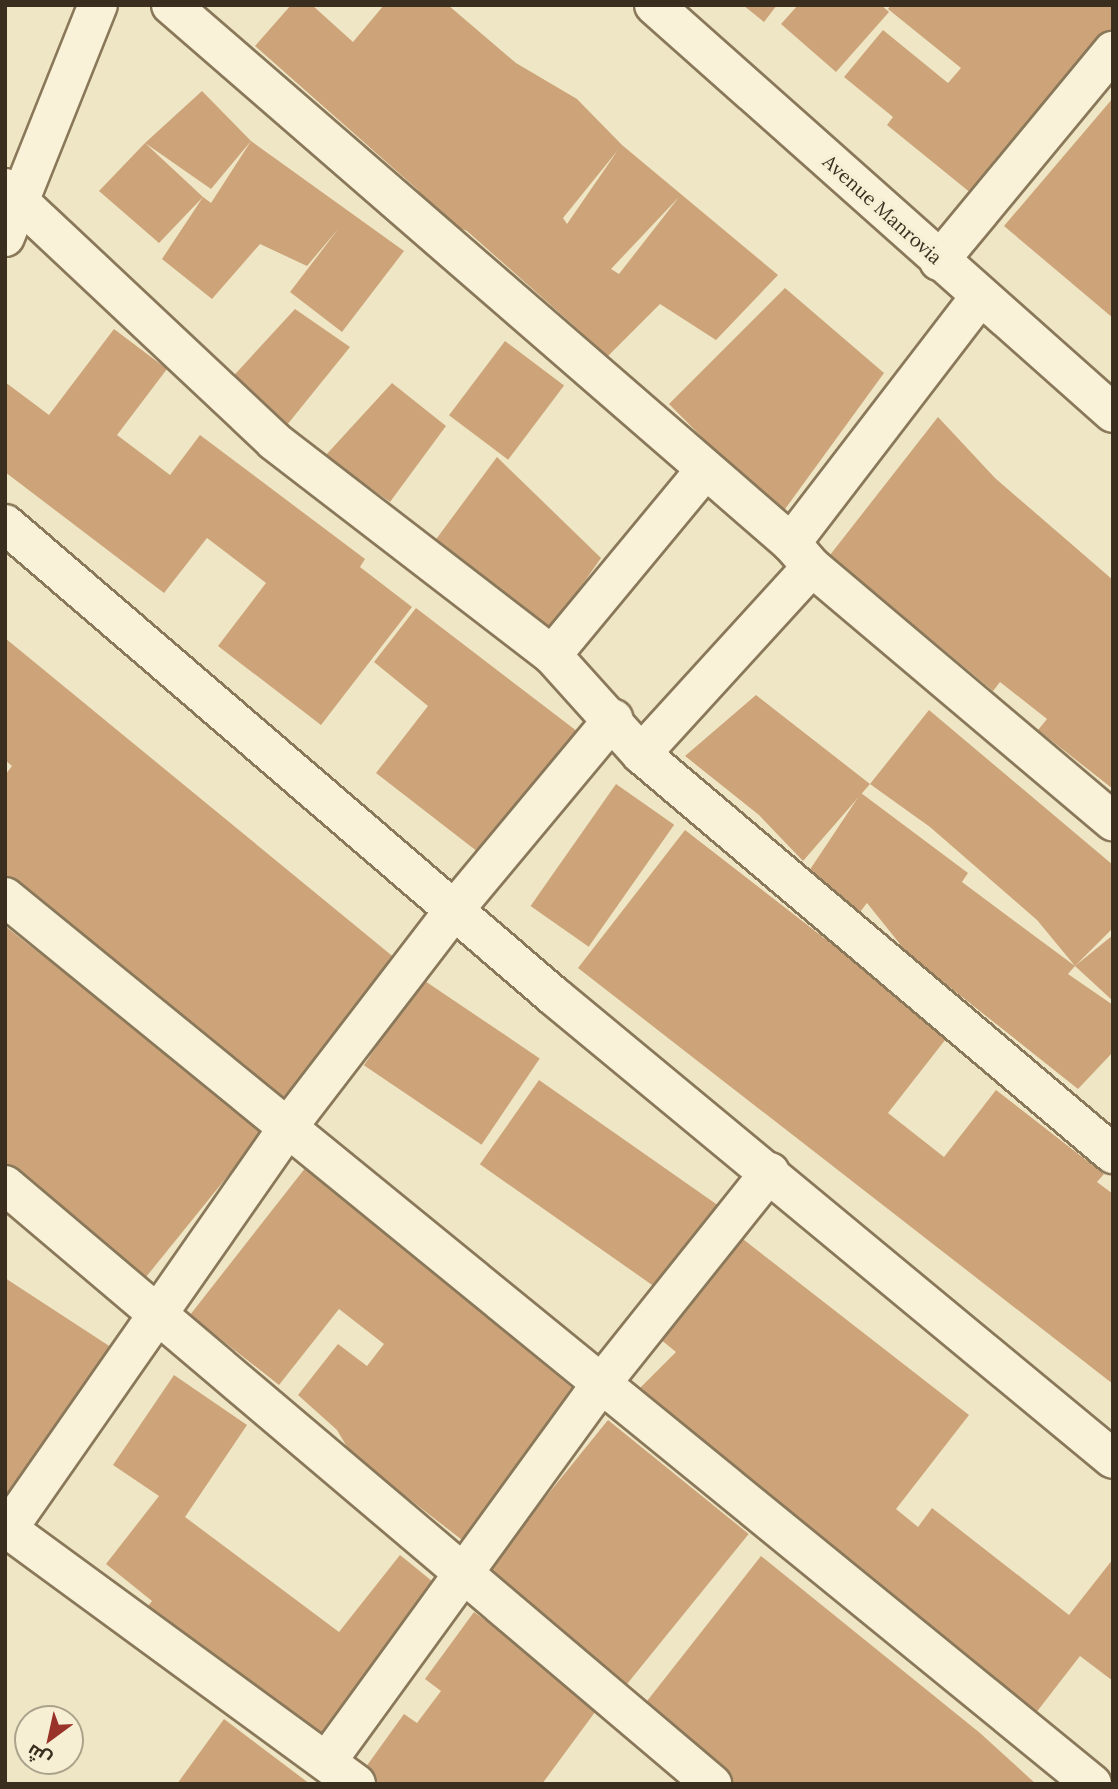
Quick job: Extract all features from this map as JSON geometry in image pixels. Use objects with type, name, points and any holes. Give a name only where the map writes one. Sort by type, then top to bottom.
[{"type":"street","points":[[5,237],[13,196],[98,5]]},
{"type":"street","points":[[171,5],[802,555],[1113,821]]},
{"type":"street","name":"Avenue Manrovia","points":[[654,5],[979,298],[1113,413]]},
{"type":"street","points":[[939,261],[1113,51]]},
{"type":"street","points":[[13,196],[275,441],[552,656],[613,719],[641,754],[1113,1154]]},
{"type":"street","points":[[641,754],[802,555],[979,298]]},
{"type":"street","points":[[552,656],[706,469]]},
{"type":"street","points":[[5,524],[454,910],[1113,1459]]},
{"type":"street","points":[[613,719],[454,910],[290,1124],[6,1530],[341,1773],[463,1572],[604,1380],[770,1172]]},
{"type":"street","points":[[5,897],[290,1124],[604,1380],[1092,1784]]},
{"type":"street","points":[[5,1185],[159,1311],[712,1784]]},
{"type":"building","points":[[291,5],[312,5],[353,42],[384,5],[448,5],[516,63],[577,99],[622,145],[778,275],[716,340],[660,304],[608,356],[467,231],[405,205],[418,190],[255,46]],"holes":[[[618,150],[567,224],[563,218]],[[679,197],[619,274],[611,269]]]},
{"type":"building","points":[[743,5],[777,5],[764,22]]},
{"type":"building","points":[[798,5],[881,5],[889,12],[836,72],[781,24]]},
{"type":"building","points":[[891,5],[1113,5],[1113,32],[977,198],[887,125],[893,117],[844,77],[883,30],[948,83],[961,68],[888,9]]},
{"type":"building","points":[[202,91],[251,141],[211,189],[145,143]]},
{"type":"building","points":[[1113,98],[1113,318],[1004,226]]},
{"type":"building","points":[[251,141],[404,251],[342,332],[290,292],[339,228],[307,266],[260,244],[212,299],[162,259],[203,197],[211,203]]},
{"type":"building","points":[[145,143],[203,197],[159,243],[99,191]]},
{"type":"building","points":[[785,288],[884,373],[780,516],[669,404]]},
{"type":"building","points":[[295,309],[350,347],[274,441],[226,384]]},
{"type":"building","points":[[114,329],[167,369],[117,435],[170,475],[200,435],[365,559],[360,567],[412,607],[321,725],[218,646],[266,583],[207,538],[164,593],[5,472],[5,382],[49,415]]},
{"type":"building","points":[[505,341],[564,386],[508,460],[449,415]]},
{"type":"building","points":[[392,383],[446,426],[390,502],[325,456]]},
{"type":"building","points":[[938,417],[995,478],[1113,580],[1113,789],[1038,730],[1047,719],[1000,682],[993,691],[830,555]]},
{"type":"building","points":[[497,457],[601,558],[547,635],[434,542]]},
{"type":"building","points":[[416,608],[582,735],[487,859],[376,773],[428,706],[374,662]]},
{"type":"building","points":[[5,638],[396,959],[279,1106],[5,878],[5,775],[12,766],[5,760]]},
{"type":"building","points":[[756,695],[870,784],[803,861],[759,815],[685,756]]},
{"type":"building","points":[[929,710],[1113,865],[1113,928],[1075,966],[1037,920],[930,827],[870,784]]},
{"type":"building","points":[[616,784],[674,825],[589,947],[531,906]]},
{"type":"building","points":[[861,793],[968,873],[962,882],[1075,966],[1068,974],[1113,1005],[1113,1052],[1078,1089],[908,954],[867,903],[860,912],[809,871]]},
{"type":"building","points":[[685,830],[949,1035],[888,1113],[944,1157],[996,1090],[1104,1174],[1097,1182],[1113,1194],[1113,1384],[578,968]]},
{"type":"building","points":[[5,926],[265,1130],[146,1277],[5,1163]]},
{"type":"building","points":[[1113,935],[1113,1001],[1075,966]]},
{"type":"building","points":[[422,979],[540,1058],[482,1145],[364,1065]]},
{"type":"building","points":[[539,1080],[726,1211],[667,1295],[480,1164]]},
{"type":"building","points":[[306,1167],[576,1391],[475,1550],[364,1464],[360,1469],[337,1430],[298,1395],[338,1344],[367,1366],[384,1344],[339,1309],[279,1385],[190,1315]]},
{"type":"building","points":[[739,1236],[969,1415],[896,1509],[918,1527],[932,1508],[1069,1615],[1113,1559],[1113,1681],[1080,1656],[1032,1718],[637,1391],[676,1352],[660,1339]]},
{"type":"building","points":[[5,1278],[120,1353],[21,1504],[5,1494]]},
{"type":"building","points":[[174,1375],[247,1425],[185,1517],[339,1632],[400,1555],[443,1590],[324,1745],[145,1610],[152,1601],[106,1564],[159,1496],[113,1465]]},
{"type":"building","points":[[608,1420],[749,1534],[623,1689],[482,1575]]},
{"type":"building","points":[[761,1556],[980,1733],[1036,1784],[729,1784],[640,1710]]},
{"type":"building","points":[[474,1612],[601,1704],[542,1784],[380,1784],[363,1771],[404,1714],[417,1723],[441,1691],[425,1679]]},
{"type":"building","points":[[224,1719],[310,1784],[177,1784]]}]
